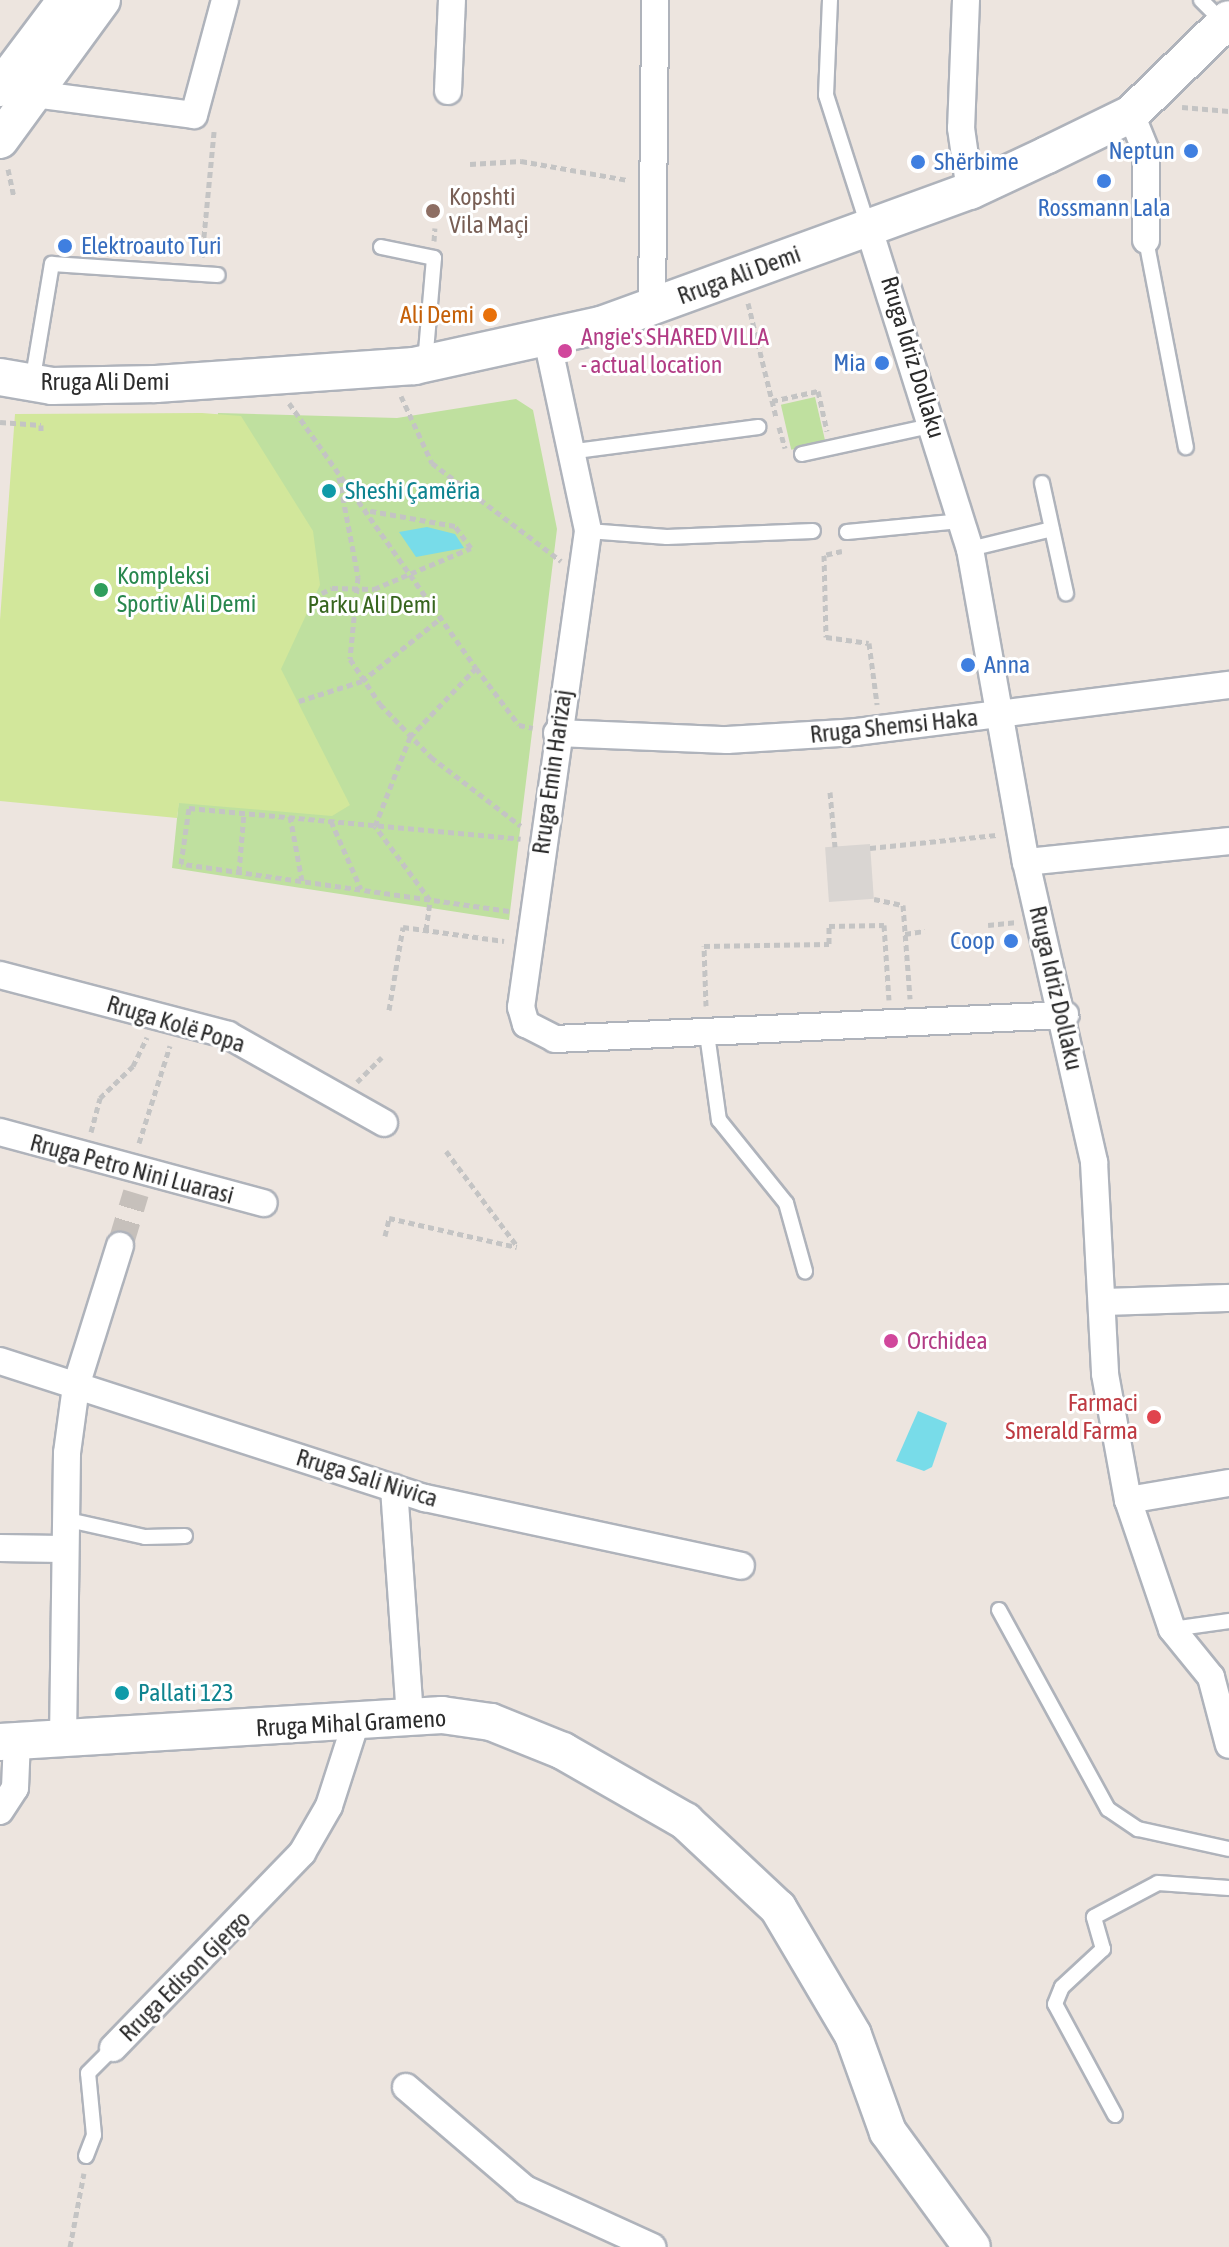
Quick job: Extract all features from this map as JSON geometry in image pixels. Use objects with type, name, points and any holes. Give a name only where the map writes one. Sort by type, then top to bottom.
[{"type":"main road","points":[[4,154],[17,91],[66,0]]},
{"type":"main road","points":[[17,91],[102,0]]},
{"type":"main road","name":"Rruga Ali Demi","points":[[16,380],[270,376],[411,366],[547,339],[652,307],[970,191],[1131,114],[1221,18]]},
{"type":"main road","name":"Rruga Mihal Grameno","points":[[8,1742],[410,1716],[470,1718],[541,1740],[661,1805],[751,1877],[778,1908],[846,2020],[888,2132],[972,2247]]},
{"type":"street","points":[[17,91],[194,115],[225,0]]},
{"type":"street","points":[[448,91],[452,0]]},
{"type":"street","points":[[652,307],[655,0]]},
{"type":"street","points":[[966,0],[961,128],[970,191]]},
{"type":"street","points":[[1131,114],[1146,151],[1146,240]]},
{"type":"street","name":"Rruga Idriz Dollaku","points":[[868,226],[935,425],[970,549],[1003,714],[1026,862],[1065,1015],[1094,1162],[1105,1374],[1128,1500],[1172,1629],[1211,1677],[1229,1745]]},
{"type":"street","name":"Rruga Emin Harizaj","points":[[547,339],[576,451],[588,531],[542,839],[521,1007],[540,1035],[890,1029],[1065,1015]]},
{"type":"street","name":"Rruga Shemsi Haka","points":[[557,733],[727,740],[880,729],[1229,685]]},
{"type":"street","points":[[1026,862],[1229,841]]},
{"type":"street","name":"Rruga Kolë Popa","points":[[0,975],[228,1035],[384,1123]]},
{"type":"street","name":"Rruga Petro Nini Luarasi","points":[[0,1132],[84,1157],[136,1179],[264,1203]]},
{"type":"street","points":[[63,1740],[62,1549],[76,1386],[120,1246]]},
{"type":"street","points":[[1102,1302],[1229,1298]]},
{"type":"street","name":"Rruga Sali Nivica","points":[[0,1361],[394,1488],[741,1566]]},
{"type":"street","points":[[1128,1500],[1229,1483]]},
{"type":"street","points":[[394,1488],[410,1716]]},
{"type":"street","points":[[0,1548],[62,1549]]},
{"type":"street","name":"Rruga Edison Gjergo","points":[[113,2048],[302,1853],[329,1806],[357,1719]]},
{"type":"street","points":[[0,1811],[15,1788],[8,1742]]},
{"type":"street","points":[[406,2087],[525,2189],[652,2247]]},
{"type":"lane","points":[[830,0],[826,95],[868,226]]},
{"type":"lane","points":[[1146,240],[1186,447]]},
{"type":"lane","points":[[381,247],[434,258],[411,366]]},
{"type":"lane","points":[[16,380],[52,264],[218,275]]},
{"type":"lane","points":[[802,454],[935,425]]},
{"type":"lane","points":[[576,451],[758,427]]},
{"type":"lane","points":[[1042,483],[1066,593]]},
{"type":"lane","points":[[847,532],[962,521]]},
{"type":"lane","points":[[970,549],[1052,529]]},
{"type":"lane","points":[[588,531],[667,537],[813,531]]},
{"type":"lane","points":[[707,1034],[719,1120],[786,1203],[805,1271]]},
{"type":"lane","points":[[64,1519],[145,1537],[185,1536]]},
{"type":"lane","points":[[999,1610],[1108,1809],[1138,1829],[1229,1849]]},
{"type":"lane","points":[[1172,1629],[1229,1621]]},
{"type":"lane","points":[[1115,2115],[1055,2004],[1062,1987],[1103,1949],[1094,1917],[1158,1883],[1229,1888]]},
{"type":"lane","name":"Rruga Edison Gjergo","points":[[86,2156],[94,2135],[88,2073],[113,2048]]},
{"type":"path","points":[[194,115],[216,118],[200,274]]},
{"type":"path","points":[[4,154],[14,197]]},
{"type":"path","points":[[470,164],[521,161],[653,184]]},
{"type":"path","points":[[434,240],[435,228]]},
{"type":"path","points":[[750,312],[772,401],[818,391],[830,442]]},
{"type":"path","points":[[411,366],[403,414],[432,463],[522,537],[581,572]]},
{"type":"path","points":[[270,376],[519,725],[557,733]]},
{"type":"path","points":[[0,422],[41,425],[41,433]]},
{"type":"path","points":[[758,427],[787,455],[802,454]]},
{"type":"path","points":[[339,473],[358,592],[348,642],[362,681],[410,737],[468,789],[542,839]]},
{"type":"path","points":[[313,598],[332,588],[358,592],[461,558],[470,539],[439,522],[364,510]]},
{"type":"path","points":[[880,729],[869,643],[826,637],[824,555],[862,546],[882,529]]},
{"type":"path","points":[[299,701],[362,681],[441,618]]},
{"type":"path","points":[[375,826],[410,737],[476,668]]},
{"type":"path","points":[[830,792],[835,847]]},
{"type":"path","points":[[533,914],[181,864],[189,808],[542,839]]},
{"type":"path","points":[[239,872],[244,813]]},
{"type":"path","points":[[290,816],[302,881]]},
{"type":"path","points":[[330,821],[361,890]]},
{"type":"path","points":[[375,826],[430,900],[426,930]]},
{"type":"path","points":[[870,848],[1021,832]]},
{"type":"path","points":[[874,899],[903,905],[911,1012]]},
{"type":"path","points":[[707,1034],[704,946],[809,947],[829,944],[829,926],[884,925],[890,1029]]},
{"type":"path","points":[[389,1010],[403,927],[530,944]]},
{"type":"path","points":[[905,934],[925,931]]},
{"type":"path","points":[[84,1157],[100,1098],[141,1052]]},
{"type":"path","points":[[136,1179],[163,1066]]},
{"type":"path","points":[[385,1236],[389,1218],[517,1247],[506,1222],[446,1151]]},
{"type":"path","points":[[70,2247],[86,2156]]},
{"type":"green space","points":[[815,397],[825,442],[791,450],[781,405]]},
{"type":"green space","name":"Parku Ali Demi","points":[[516,399],[533,410],[557,529],[509,920],[172,868],[218,413],[397,418]]},
{"type":"green space","name":"Kompleksi Sportiv Ali Demi","points":[[202,413],[241,416],[313,531],[320,585],[281,669],[350,805],[332,816],[179,803],[177,818],[0,801],[0,620],[15,414]]},
{"type":"shaded area","points":[[870,844],[874,899],[829,902],[825,847]]},
{"type":"water","points":[[427,527],[455,534],[464,548],[416,557],[399,532]]},
{"type":"water","points":[[918,1411],[947,1423],[932,1467],[924,1471],[896,1461]]},
{"type":"tunnel","points":[[120,1246],[136,1193]]},
{"type":"place","name":"Neptun","points":[[1191,151]]},
{"type":"place","name":"Shërbime","points":[[918,162]]},
{"type":"place","name":"Rossmann Lala","points":[[1104,181]]},
{"type":"place","name":"Kopshti Vila Maçi","points":[[433,211]]},
{"type":"place","name":"Elektroauto Turi","points":[[65,246]]},
{"type":"place","name":"Ali Demi","points":[[490,315]]},
{"type":"place","name":"Angie's SHARED VILLA - actual location","points":[[565,351]]},
{"type":"place","name":"Mia","points":[[882,363]]},
{"type":"place","name":"Sheshi Çamëria","points":[[329,491]]},
{"type":"place","name":"Kompleksi Sportiv Ali Demi","points":[[101,590]]},
{"type":"place","name":"Anna","points":[[968,665]]},
{"type":"place","name":"Coop","points":[[1011,941]]},
{"type":"place","name":"Orchidea","points":[[891,1341]]},
{"type":"place","name":"Farmaci Smerald Farma","points":[[1154,1417]]},
{"type":"place","name":"Pallati 123","points":[[122,1693]]}]
